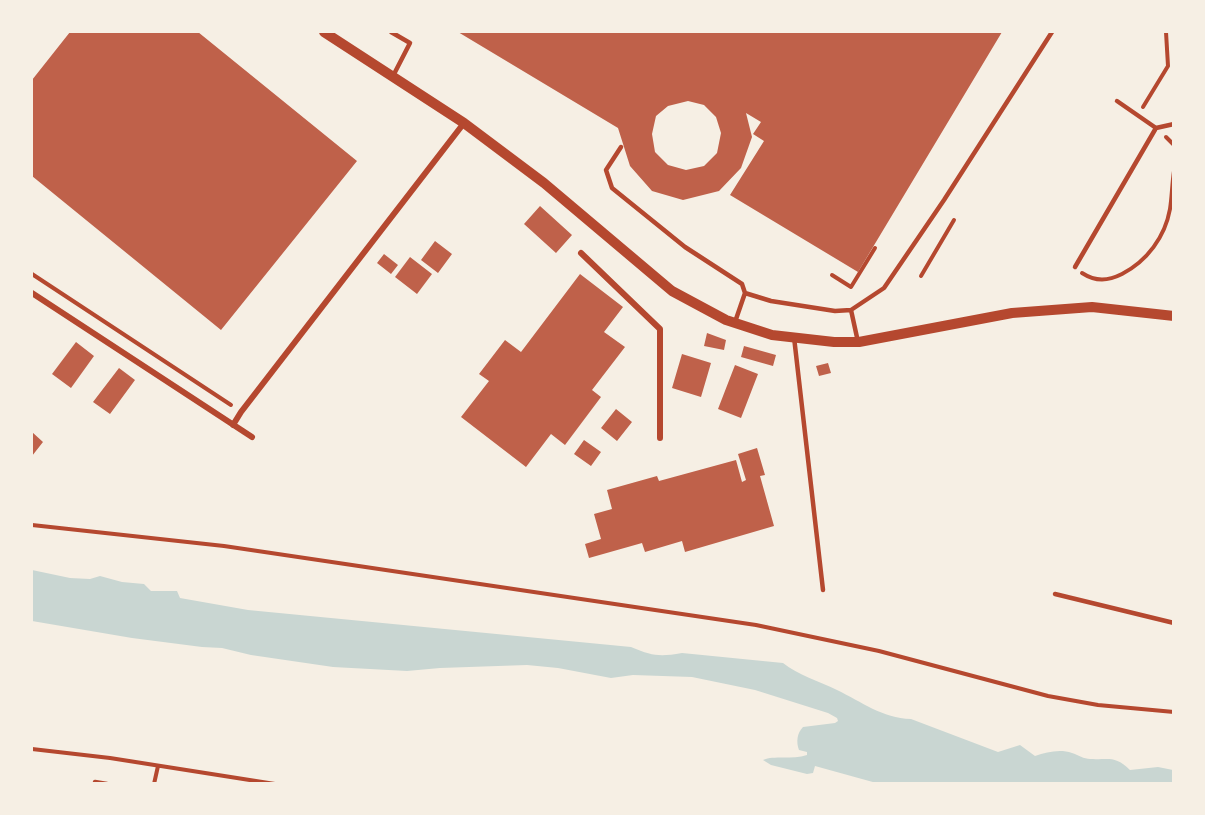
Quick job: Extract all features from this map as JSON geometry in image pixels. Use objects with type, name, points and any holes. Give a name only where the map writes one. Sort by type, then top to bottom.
[{"type":"street","points":[[324,32],[464,123],[544,183],[672,291],[735,323],[772,335],[858,342],[1023,312],[1092,307],[1173,316]]},
{"type":"street","points":[[233,425],[464,123]]},
{"type":"street","points":[[581,253],[660,329],[660,438]]},
{"type":"street","points":[[32,293],[252,437]]},
{"type":"lane","points":[[392,32],[410,43],[393,76]]},
{"type":"lane","points":[[745,293],[771,301],[835,312],[851,309],[884,288],[944,200],[1052,32]]},
{"type":"lane","points":[[1117,101],[1156,128]]},
{"type":"lane","points":[[1075,267],[1156,128],[1173,124]]},
{"type":"lane","points":[[621,147],[606,170],[612,188],[685,248],[742,284],[745,293],[735,323]]},
{"type":"lane","points":[[851,309],[858,342]]},
{"type":"lane","points":[[794,338],[823,590]]},
{"type":"lane","points":[[1055,594],[1173,623]]},
{"type":"lane","points":[[95,782],[107,783]]},
{"type":"path","points":[[1138,115],[1168,66],[1166,32]]},
{"type":"path","points":[[1075,267],[1092,280],[1101,280],[1123,273],[1147,257],[1156,245],[1170,209],[1173,171]]},
{"type":"path","points":[[921,276],[954,220]]},
{"type":"path","points":[[832,275],[851,287],[875,248]]},
{"type":"path","points":[[32,274],[242,412]]},
{"type":"path","points":[[32,525],[224,546],[756,625],[879,651],[1065,700],[1173,712]]},
{"type":"path","points":[[32,749],[110,758],[275,783]]},
{"type":"path","points":[[154,783],[158,766]]},
{"type":"shaded area","points":[[32,570],[70,578],[90,579],[100,576],[122,582],[144,584],[151,591],[177,591],[180,598],[248,610],[631,647],[656,655],[682,653],[783,663],[881,713],[911,719],[998,752],[1020,745],[1035,756],[1063,751],[1088,759],[1116,760],[1130,770],[1158,767],[1173,770],[1173,783],[880,784],[815,766],[813,773],[807,774],[771,765],[763,760],[807,755],[807,752],[799,750],[798,747],[801,729],[835,723],[838,721],[837,718],[828,713],[755,690],[692,677],[633,675],[611,678],[527,665],[407,671],[333,667],[251,655],[222,648],[132,638],[32,621]]},
{"type":"building","points":[[70,32],[198,32],[357,161],[221,330],[32,176],[32,80]]},
{"type":"building","points":[[458,32],[1002,32],[858,272],[730,195],[764,141],[753,134],[761,122],[746,113],[752,137],[741,168],[719,191],[683,200],[652,191],[630,166],[618,128]],"holes":[[[688,101],[704,105],[716,117],[721,133],[717,153],[704,166],[686,170],[668,165],[655,152],[652,134],[656,116],[668,106]]]},
{"type":"building","points":[[540,206],[572,235],[556,253],[524,224]]},
{"type":"building","points":[[435,241],[452,254],[438,273],[421,260]]},
{"type":"building","points":[[384,254],[398,265],[391,274],[377,263]]},
{"type":"building","points":[[410,257],[432,274],[417,294],[395,277]]},
{"type":"building","points":[[580,274],[623,307],[604,332],[625,347],[592,390],[601,397],[565,445],[551,434],[526,467],[461,417],[489,381],[479,374],[505,340],[521,352]]},
{"type":"building","points":[[707,333],[726,340],[724,350],[704,346]]},
{"type":"building","points":[[76,342],[94,356],[71,388],[52,374]]},
{"type":"building","points":[[744,346],[776,355],[773,366],[741,357]]},
{"type":"building","points":[[682,354],[711,363],[701,397],[672,388]]},
{"type":"building","points":[[828,363],[831,373],[819,376],[816,366]]},
{"type":"building","points":[[735,365],[758,374],[741,418],[718,409]]},
{"type":"building","points":[[119,368],[135,380],[110,414],[93,402]]},
{"type":"building","points":[[616,409],[632,422],[617,441],[601,428]]},
{"type":"building","points":[[32,432],[43,442],[32,456]]},
{"type":"building","points":[[584,440],[601,452],[591,466],[574,454]]},
{"type":"building","points":[[757,448],[765,475],[760,476],[774,526],[685,552],[682,541],[645,552],[642,543],[589,558],[585,544],[601,539],[594,514],[612,509],[607,490],[657,476],[659,481],[736,460],[742,482],[746,480],[738,454]]}]
